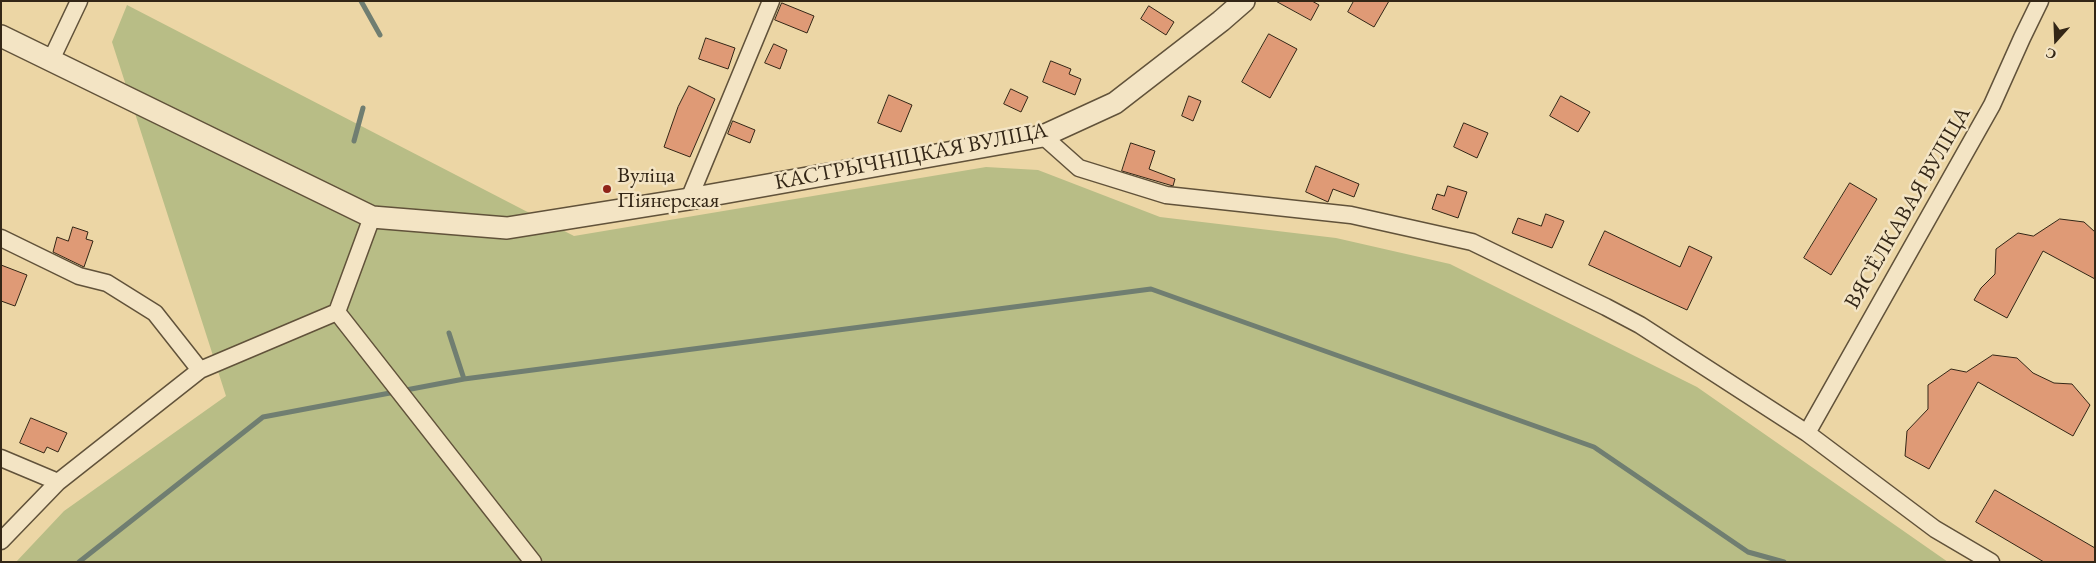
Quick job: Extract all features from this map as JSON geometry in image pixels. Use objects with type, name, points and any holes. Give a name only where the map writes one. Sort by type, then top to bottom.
[{"type":"street","points":[[689,199],[771,1]]},
{"type":"street","name":"КАСТРЫЧНІЦКАЯ ВУЛІЦА","points":[[372,217],[507,228],[689,199],[1043,136],[1115,103],[1244,1]]},
{"type":"street","name":"ВЯСЁЛКАВАЯ ВУЛІЦА","points":[[1807,433],[1992,105],[2040,1]]},
{"type":"street","points":[[51,60],[77,4]]},
{"type":"street","points":[[1,36],[372,217],[337,312],[200,370],[58,482],[1,541]]},
{"type":"street","points":[[1043,136],[1079,168],[1166,195],[1351,214],[1472,242],[1640,325],[1807,433],[1936,529],[1991,562]]},
{"type":"street","points":[[1,238],[79,276],[107,283],[155,313],[200,370]]},
{"type":"street","points":[[337,312],[533,562]]},
{"type":"street","points":[[1,458],[58,482]]},
{"type":"green space","points":[[127,5],[574,236],[986,167],[1038,170],[1160,217],[1336,238],[1450,264],[1697,387],[1948,562],[16,562],[64,511],[226,396],[112,42]]},
{"type":"building","points":[[1276,1],[1312,1],[1319,5],[1311,20]]},
{"type":"building","points":[[1354,1],[1389,1],[1374,27],[1348,12]]},
{"type":"building","points":[[782,3],[814,16],[807,33],[775,20]]},
{"type":"building","points":[[1149,6],[1174,22],[1166,35],[1141,19]]},
{"type":"building","points":[[1269,34],[1297,49],[1270,98],[1242,82]]},
{"type":"building","points":[[706,38],[735,48],[728,69],[699,59]]},
{"type":"building","points":[[774,44],[787,50],[780,69],[765,63]]},
{"type":"building","points":[[1051,61],[1071,69],[1069,74],[1081,79],[1075,95],[1043,82]]},
{"type":"building","points":[[689,86],[715,99],[690,157],[664,147],[678,107]]},
{"type":"building","points":[[1011,89],[1028,97],[1021,112],[1004,104]]},
{"type":"building","points":[[889,95],[912,105],[901,132],[878,123]]},
{"type":"building","points":[[1189,96],[1201,101],[1193,121],[1182,116]]},
{"type":"building","points":[[1561,96],[1590,112],[1578,132],[1550,116]]},
{"type":"building","points":[[733,121],[755,130],[750,143],[728,134]]},
{"type":"building","points":[[1464,123],[1488,133],[1477,158],[1454,147]]},
{"type":"building","points":[[1131,143],[1155,151],[1149,169],[1175,179],[1173,186],[1122,171]]},
{"type":"building","points":[[1316,166],[1359,184],[1354,197],[1333,189],[1328,202],[1306,192]]},
{"type":"building","points":[[1850,183],[1877,199],[1831,275],[1804,258]]},
{"type":"building","points":[[1448,186],[1467,192],[1458,218],[1432,209],[1437,194],[1444,196]]},
{"type":"building","points":[[1546,214],[1564,221],[1552,248],[1512,233],[1518,218],[1541,226]]},
{"type":"building","points":[[2060,219],[2084,222],[2095,232],[2095,279],[2043,251],[2007,318],[1974,300],[1981,288],[1995,274],[1996,249],[2018,233],[2033,236]]},
{"type":"building","points":[[73,227],[88,232],[86,239],[93,241],[84,267],[53,252],[57,237],[68,241]]},
{"type":"building","points":[[1605,231],[1680,267],[1689,246],[1712,257],[1687,310],[1589,265]]},
{"type":"building","points":[[1,265],[27,275],[15,306],[1,301]]},
{"type":"building","points":[[1993,355],[2017,358],[2033,373],[2054,383],[2072,384],[2090,405],[2073,436],[1978,382],[1929,469],[1905,456],[1907,431],[1928,409],[1928,385],[1951,369],[1966,372]]},
{"type":"building","points":[[31,418],[67,433],[58,452],[47,447],[44,453],[20,443]]},
{"type":"building","points":[[1995,490],[2095,548],[2095,562],[2044,562],[1976,522]]},
{"type":"waterway","points":[[361,1],[380,35]]},
{"type":"waterway","points":[[354,141],[363,108]]},
{"type":"waterway","points":[[79,562],[263,417],[464,379],[1151,289],[1594,447],[1748,552],[1784,562]]},
{"type":"waterway","points":[[449,333],[464,379]]},
{"type":"place","name":"Вуліца Піянерская","points":[[607,189]]}]
